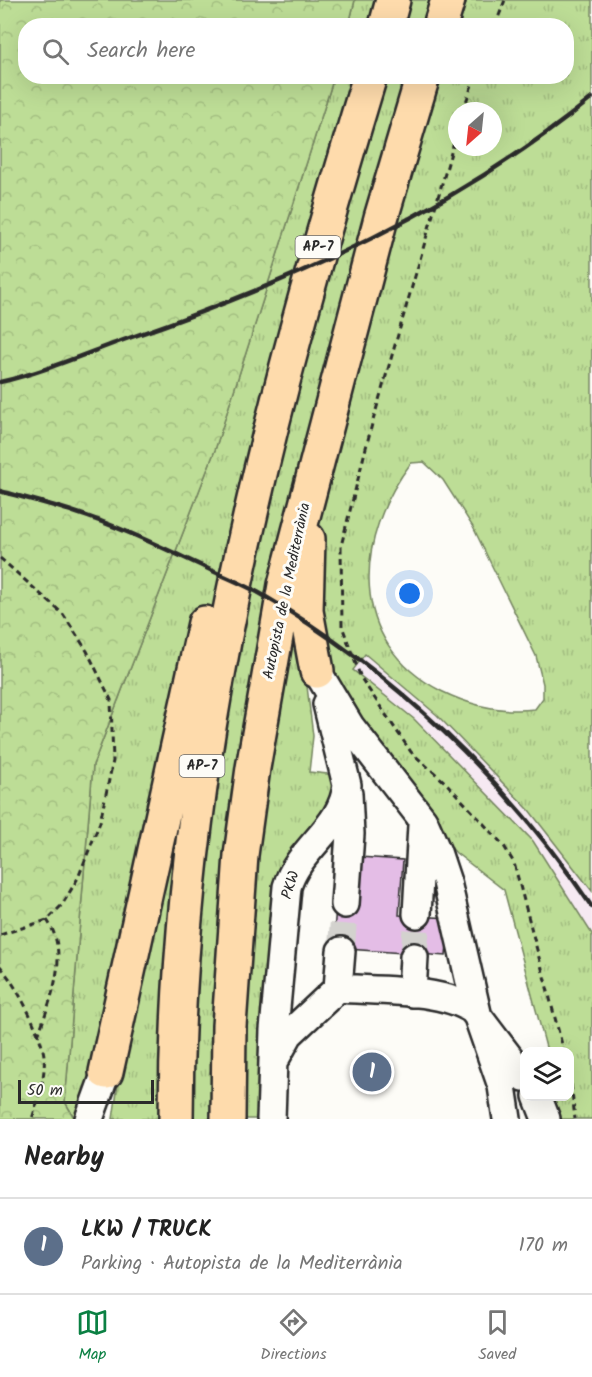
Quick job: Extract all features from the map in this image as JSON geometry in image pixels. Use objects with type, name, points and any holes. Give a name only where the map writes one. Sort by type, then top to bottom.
[{"type":"highway","points":[[388,18],[393,0]]},
{"type":"highway","points":[[442,18],[448,0]]},
{"type":"highway","name":"AP-7","points":[[176,1119],[184,932],[195,816],[223,645],[272,419],[320,240],[368,84]]},
{"type":"highway","name":"Autopista de la Mediterrània","points":[[228,1119],[234,940],[244,833],[285,585],[307,492],[381,218],[421,84]]},
{"type":"highway","points":[[106,1072],[212,590],[272,419]]},
{"type":"highway","points":[[307,492],[309,586],[306,611],[317,671]]},
{"type":"lane","points":[[317,671],[350,726],[423,820],[447,882],[478,1017],[498,1070],[507,1119]]},
{"type":"lane","name":"PKW","points":[[271,1119],[273,1062],[287,886],[300,859],[342,809],[347,785],[336,736],[317,671]]},
{"type":"lane","points":[[345,904],[350,819],[347,785]]},
{"type":"lane","points":[[417,914],[423,820]]},
{"type":"lane","points":[[273,1062],[289,1034],[338,988],[341,951]]},
{"type":"lane","points":[[412,993],[414,957]]},
{"type":"lane","points":[[338,988],[412,993],[464,1003],[478,1017],[520,1071]]},
{"type":"lane","points":[[89,1119],[106,1072]]},
{"type":"lane","points":[[103,1119],[106,1072]]},
{"type":"lane","points":[[539,1101],[546,1119]]},
{"type":"path","points":[[498,18],[505,0]]},
{"type":"path","points":[[466,102],[472,84]]},
{"type":"path","points":[[450,156],[372,424],[341,546],[342,626],[361,678],[404,742],[497,838],[514,863],[563,1047]]},
{"type":"path","points":[[0,558],[63,614],[87,651],[111,700],[113,761],[100,822],[78,878],[62,905],[47,920],[0,934]]},
{"type":"path","points":[[38,1037],[55,984],[59,950],[54,930],[47,920]]},
{"type":"path","points":[[0,966],[16,987],[43,1050],[43,1067],[32,1119]]},
{"type":"path","points":[[573,1101],[575,1119]]},
{"type":"shaded area","points":[[365,654],[437,715],[529,810],[592,891],[592,934],[533,841],[353,670]]},
{"type":"green space","points":[[0,0],[355,0],[351,18],[18,18],[18,84],[332,84],[215,450],[93,765],[65,1102],[75,1119],[0,1119]]},
{"type":"green space","points":[[355,0],[592,0],[592,891],[529,810],[437,715],[365,654],[353,670],[414,719],[533,841],[592,934],[592,1119],[556,1119],[554,1101],[574,1101],[574,1047],[546,1047],[504,890],[456,853],[442,838],[304,661],[313,736],[309,772],[337,775],[340,792],[292,855],[267,1119],[113,1119],[124,1043],[75,1119],[65,1102],[93,765],[215,450],[332,84],[574,84],[574,18],[351,18]],"holes":[[[424,462],[443,480],[473,527],[536,656],[543,684],[543,698],[535,709],[511,710],[487,707],[464,701],[441,691],[410,670],[389,646],[375,618],[369,587],[371,555],[378,524],[392,492],[411,463]]]},
{"type":"building","points":[[359,857],[403,860],[399,915],[449,918],[446,956],[333,948],[336,905]]},
{"type":"tunnel","points":[[341,951],[345,904]]},
{"type":"tunnel","points":[[414,957],[417,914]]},
{"type":"railway","points":[[0,382],[49,368],[191,316],[252,292],[371,238],[429,208],[485,174],[540,138],[592,98]]},
{"type":"railway","points":[[0,491],[74,512],[138,537],[254,590],[310,624],[401,693],[485,772],[559,860],[592,907]]},
{"type":"place","name":"LKW / TRUCK","points":[[372,1072]]}]
